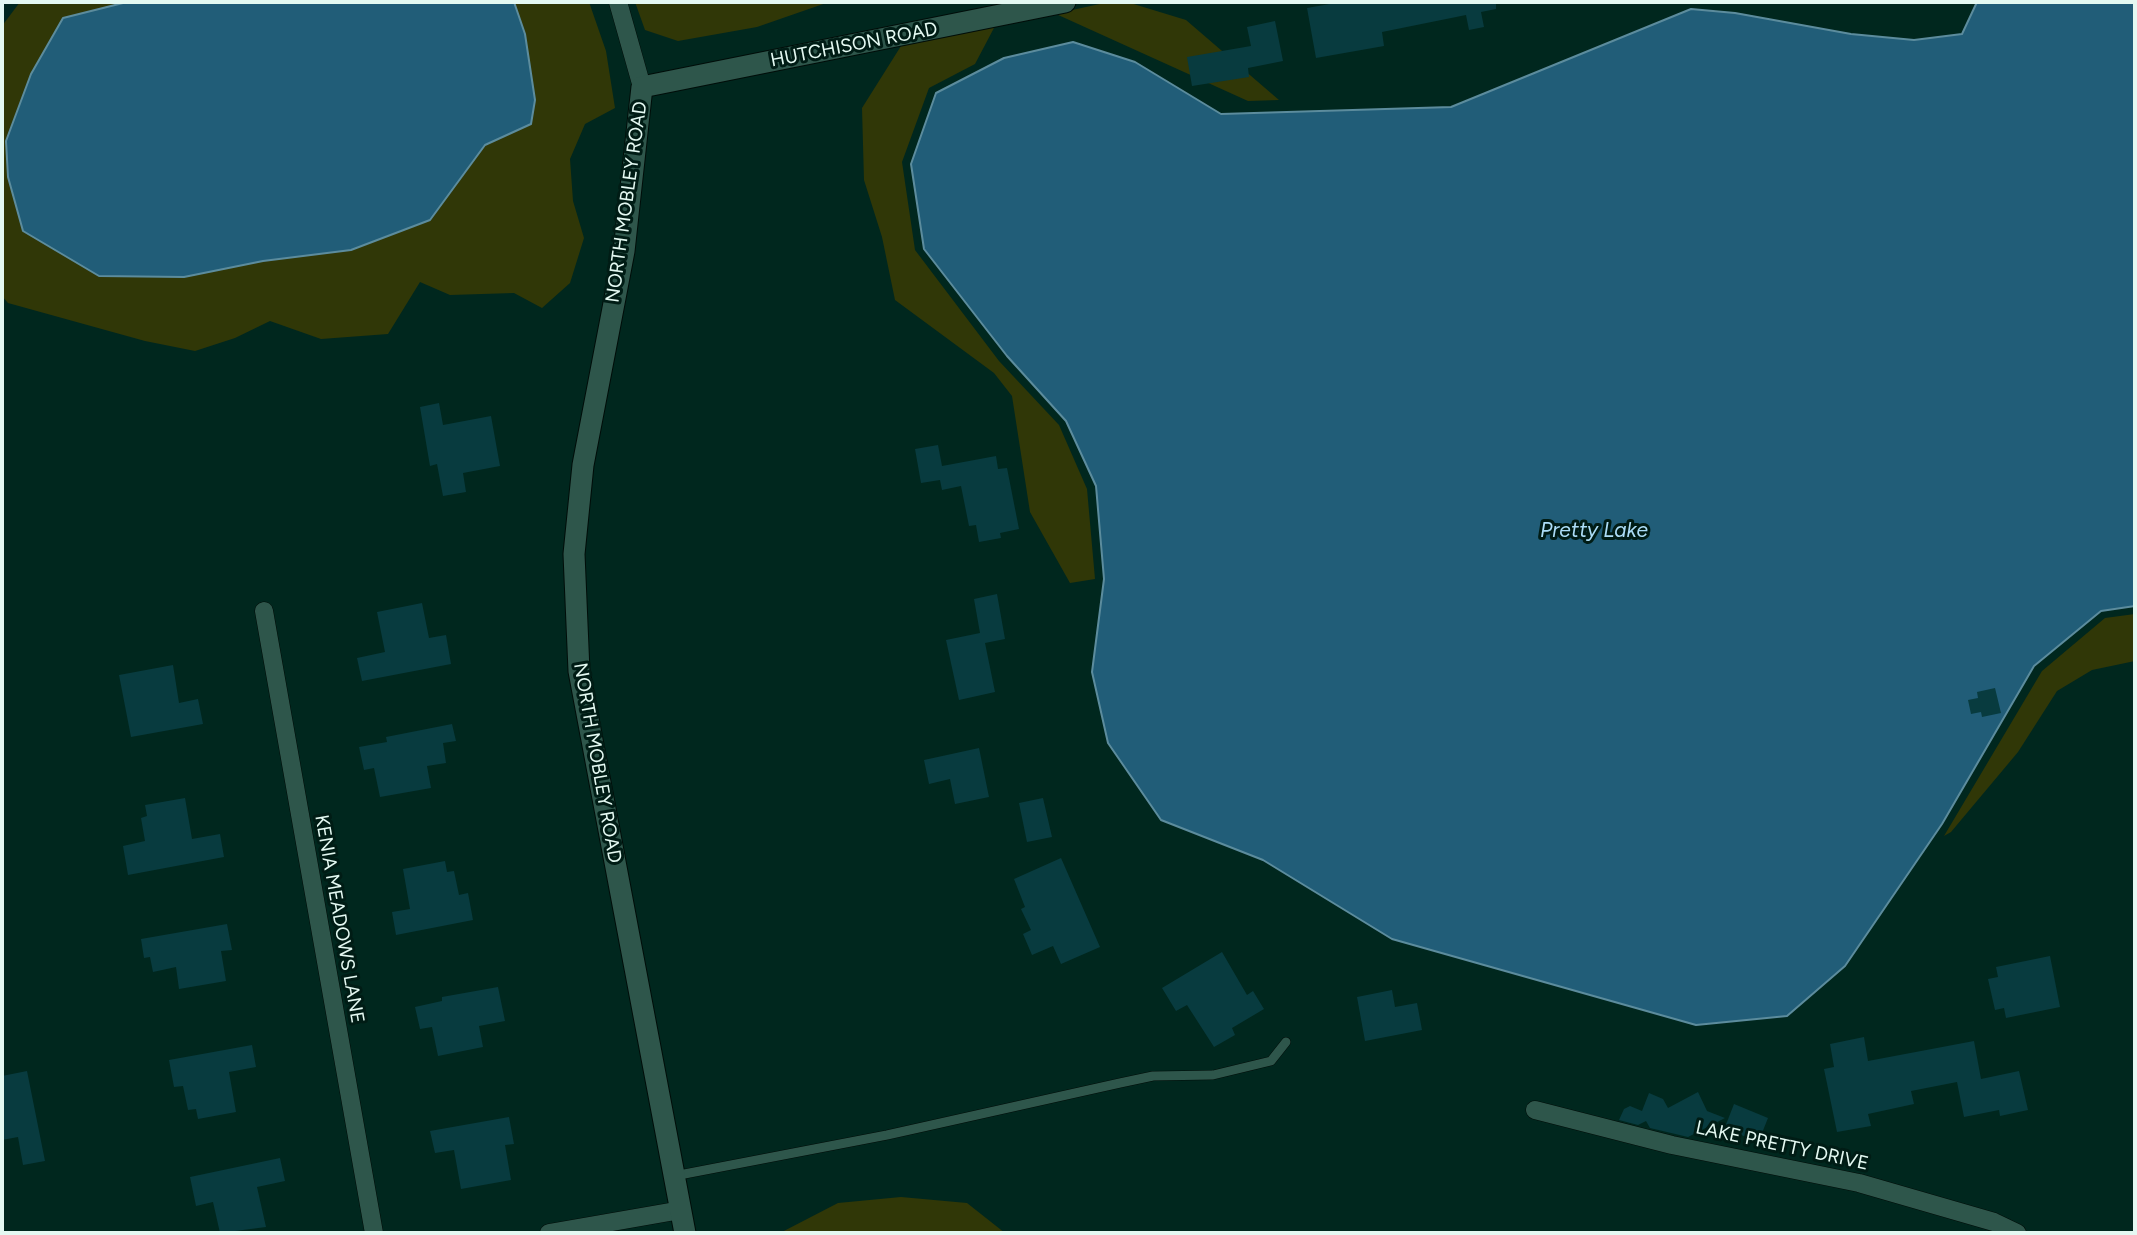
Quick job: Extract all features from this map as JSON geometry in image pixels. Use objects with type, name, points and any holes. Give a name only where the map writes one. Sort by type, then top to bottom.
[{"type":"street","name":"NORTH MOBLEY ROAD","points":[[618,2],[642,87],[624,251],[583,465],[574,554],[579,671],[685,1233]]},
{"type":"street","name":"HUTCHISON ROAD","points":[[642,87],[1065,2]]},
{"type":"street","name":"KENIA MEADOWS LANE","points":[[264,611],[374,1233]]},
{"type":"street","name":"LAKE PRETTY DRIVE","points":[[1535,1110],[1672,1145],[1860,1182],[1994,1222],[2017,1233]]},
{"type":"street","points":[[549,1233],[681,1210]]},
{"type":"lane","points":[[674,1176],[887,1135],[1131,1080],[1153,1076],[1213,1075],[1271,1061],[1286,1042]]},
{"type":"green space","points":[[20,2],[589,2],[606,51],[615,108],[585,124],[570,159],[573,201],[584,238],[570,283],[542,308],[514,293],[450,295],[420,282],[388,334],[321,339],[270,321],[235,338],[195,351],[145,341],[8,303],[2,296],[2,26]]},
{"type":"green space","points":[[635,2],[829,2],[757,27],[678,41],[645,30]]},
{"type":"green space","points":[[1109,2],[1127,2],[1186,20],[1279,100],[1248,101],[1056,14],[1049,15]]},
{"type":"green space","points":[[995,26],[975,64],[929,88],[902,162],[915,250],[999,361],[1059,425],[1087,489],[1095,579],[1070,583],[1030,512],[1012,396],[994,373],[895,300],[882,237],[864,180],[862,108],[901,46]]},
{"type":"green space","points":[[2135,614],[2135,661],[2092,670],[2057,691],[2018,752],[1951,832],[1944,836],[2042,671],[2105,618]]},
{"type":"green space","points":[[901,1197],[967,1203],[1005,1233],[780,1233],[838,1203]]},
{"type":"water","points":[[127,2],[514,2],[525,34],[535,100],[531,124],[485,145],[430,220],[351,250],[263,261],[184,277],[99,276],[23,231],[8,177],[6,141],[31,74],[63,18]]},
{"type":"water","name":"Pretty Lake","points":[[1977,2],[2135,2],[2135,606],[2101,611],[2034,666],[1942,824],[1845,966],[1787,1016],[1696,1025],[1392,939],[1263,860],[1161,820],[1108,743],[1092,672],[1104,579],[1096,486],[1066,421],[1007,356],[924,249],[911,164],[936,93],[1004,58],[1073,42],[1135,62],[1221,114],[1451,107],[1691,9],[1735,13],[1851,34],[1914,40],[1962,34]]},
{"type":"building","points":[[1341,2],[1496,2],[1496,9],[1481,12],[1484,27],[1469,30],[1466,15],[1382,32],[1384,46],[1316,58],[1307,8]]},
{"type":"building","points":[[1275,21],[1283,61],[1248,68],[1249,77],[1192,86],[1187,57],[1251,46],[1247,27]]},
{"type":"building","points":[[439,403],[443,425],[491,416],[500,466],[463,473],[466,492],[443,496],[437,464],[430,466],[420,407]]},
{"type":"building","points":[[938,445],[942,466],[996,456],[998,469],[1007,468],[1019,529],[1000,533],[1001,538],[979,542],[976,525],[969,526],[961,486],[942,490],[940,480],[921,483],[915,449]]},
{"type":"building","points":[[997,594],[1005,639],[985,643],[995,692],[959,700],[946,640],[980,633],[974,599]]},
{"type":"building","points":[[422,603],[429,638],[446,635],[451,664],[362,681],[357,658],[385,652],[377,612]]},
{"type":"building","points":[[173,665],[179,703],[198,699],[203,724],[131,737],[119,675]]},
{"type":"building","points":[[1995,688],[2001,713],[1982,717],[1981,712],[1971,714],[1968,700],[1978,698],[1977,692]]},
{"type":"building","points":[[452,724],[456,741],[443,743],[446,763],[427,766],[431,788],[380,797],[374,768],[364,770],[359,747],[387,742],[386,737]]},
{"type":"building","points":[[979,748],[989,797],[955,804],[950,779],[929,784],[924,760]]},
{"type":"building","points":[[185,798],[192,839],[220,834],[224,857],[128,875],[123,846],[145,841],[141,818],[147,816],[145,805]]},
{"type":"building","points":[[1043,798],[1052,837],[1027,842],[1019,803]]},
{"type":"building","points":[[1061,858],[1100,947],[1061,964],[1053,946],[1032,955],[1023,934],[1031,930],[1021,909],[1025,907],[1014,879]]},
{"type":"building","points":[[445,861],[447,872],[454,871],[459,895],[468,893],[473,920],[396,935],[392,912],[410,909],[403,869]]},
{"type":"building","points":[[227,924],[232,950],[221,951],[226,981],[179,989],[176,967],[153,972],[150,957],[144,958],[141,939]]},
{"type":"building","points":[[1222,952],[1247,995],[1253,991],[1264,1009],[1232,1028],[1235,1035],[1214,1047],[1187,1005],[1176,1011],[1162,988]]},
{"type":"building","points":[[2050,956],[2060,1007],[2006,1018],[2004,1008],[1995,1010],[1988,979],[1998,977],[1996,967]]},
{"type":"building","points":[[498,987],[505,1021],[479,1026],[483,1047],[438,1056],[432,1027],[420,1029],[415,1007],[442,1001],[442,997]]},
{"type":"building","points":[[1392,990],[1395,1007],[1417,1003],[1422,1030],[1365,1041],[1357,997]]},
{"type":"building","points":[[1864,1037],[1868,1061],[1974,1041],[1981,1079],[2019,1071],[2028,1110],[2000,1116],[1999,1110],[1964,1117],[1957,1082],[1911,1091],[1914,1104],[1868,1114],[1871,1126],[1837,1132],[1824,1069],[1834,1067],[1830,1044]]},
{"type":"building","points":[[252,1045],[256,1067],[229,1072],[236,1112],[198,1119],[196,1109],[188,1110],[183,1086],[174,1087],[169,1060]]},
{"type":"building","points":[[27,1071],[45,1161],[23,1165],[18,1137],[2,1140],[2,1076]]},
{"type":"building","points":[[1698,1092],[1707,1111],[1725,1118],[1688,1137],[1650,1128],[1646,1121],[1638,1125],[1619,1120],[1624,1109],[1630,1106],[1642,1111],[1649,1093],[1663,1099],[1668,1108]]},
{"type":"building","points":[[1734,1104],[1768,1118],[1758,1143],[1725,1127]]},
{"type":"building","points":[[509,1117],[514,1144],[505,1145],[511,1180],[461,1189],[454,1150],[435,1153],[430,1131]]},
{"type":"building","points":[[280,1158],[285,1181],[257,1187],[266,1227],[220,1233],[213,1202],[196,1206],[190,1177]]}]
